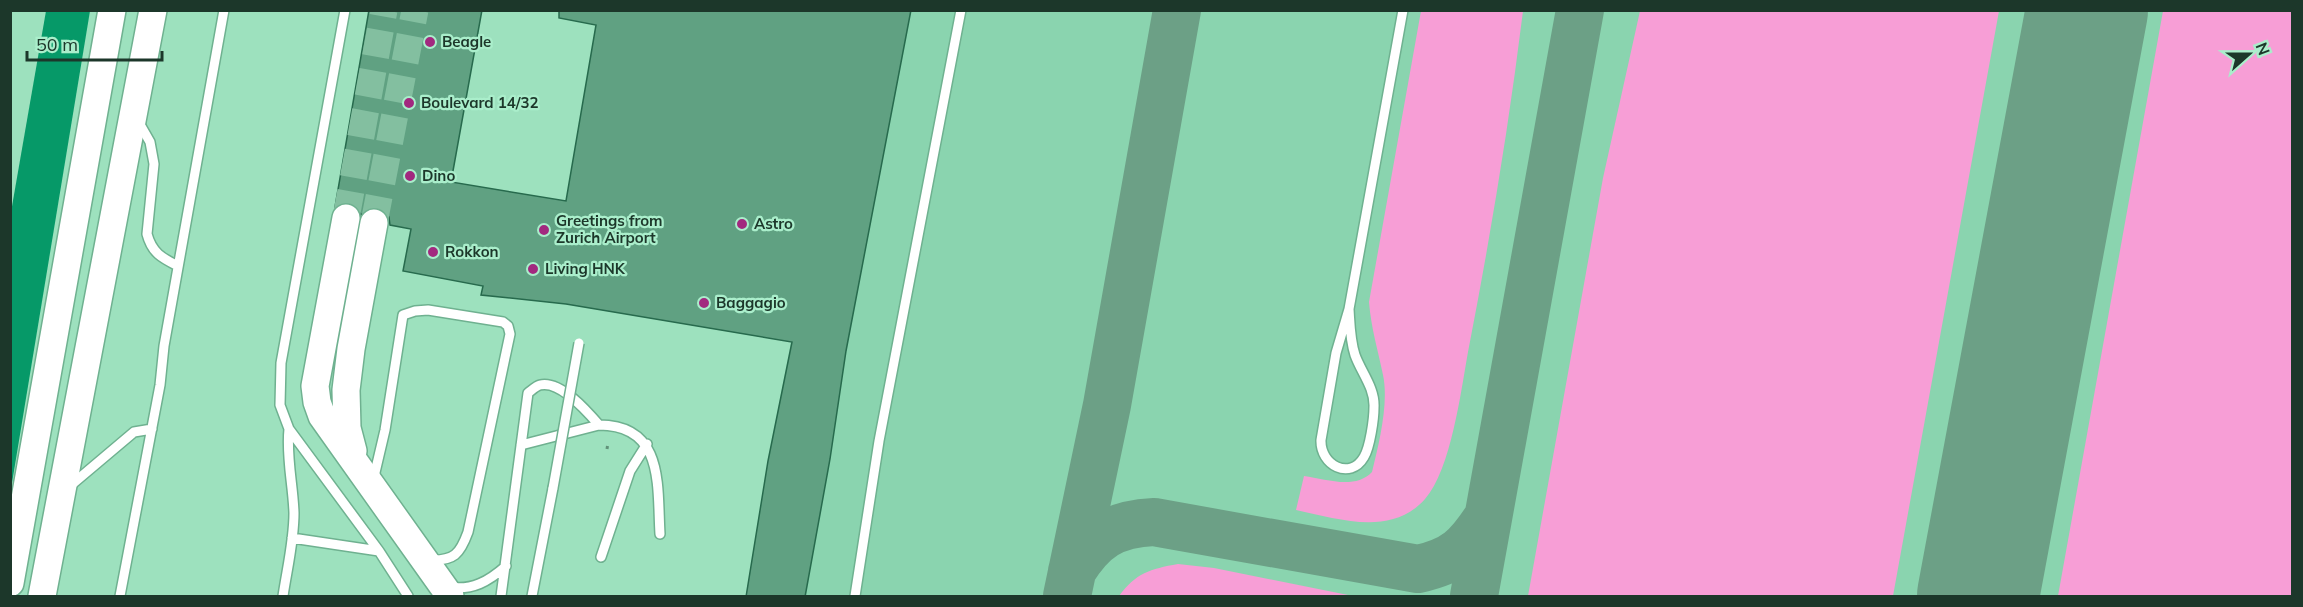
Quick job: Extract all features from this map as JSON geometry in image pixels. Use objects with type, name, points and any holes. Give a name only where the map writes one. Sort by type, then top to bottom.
[{"type":"main road","points":[[10,583],[112,10]]},
{"type":"main road","points":[[42,597],[153,10]]},
{"type":"main road","points":[[346,218],[315,386],[322,416],[447,591]]},
{"type":"main road","points":[[356,461],[347,429],[346,390],[351,349],[374,223]]},
{"type":"lane","points":[[120,597],[152,429],[178,266],[224,10]]},
{"type":"lane","points":[[345,10],[281,363],[280,405],[289,429],[379,551],[408,597]]},
{"type":"lane","points":[[855,597],[879,441],[961,10]]},
{"type":"lane","points":[[1349,309],[1354,351],[1372,393],[1374,408],[1365,456],[1353,467],[1346,469],[1338,468],[1326,460],[1321,440],[1336,353],[1349,309],[1403,10]]},
{"type":"lane","points":[[134,115],[150,142],[154,164],[147,234],[150,246],[158,256],[178,266]]},
{"type":"lane","points":[[372,486],[385,430],[403,315],[428,310],[503,322],[508,326],[510,334],[463,547],[455,556],[442,560],[425,560]]},
{"type":"lane","points":[[532,597],[579,343]]},
{"type":"lane","points":[[501,597],[528,393],[538,385],[549,384],[560,388],[599,424]]},
{"type":"lane","points":[[521,445],[599,424],[627,429],[647,444],[656,468],[660,534]]},
{"type":"lane","points":[[62,494],[134,432],[152,429]]},
{"type":"lane","points":[[283,597],[294,513],[287,450],[289,429]]},
{"type":"lane","points":[[601,557],[630,471],[647,444]]},
{"type":"lane","points":[[292,538],[379,551]]},
{"type":"lane","points":[[447,591],[490,580],[506,566]]},
{"type":"path","points":[[607,449],[609,443]]},
{"type":"shaded area","points":[[46,11],[90,11],[11,489],[11,212]]},
{"type":"shaded area","points":[[617,11],[2292,11],[2292,596],[746,596],[768,461],[791,342],[566,304]]},
{"type":"shaded area","points":[[1421,11],[1523,11],[1484,267],[1454,429],[1442,469],[1434,486],[1425,499],[1411,511],[1381,522],[1364,522],[1296,510],[1304,476],[1340,482],[1357,481],[1372,472],[1378,449],[1385,386],[1369,302]]},
{"type":"shaded area","points":[[1640,11],[1999,11],[1893,596],[1528,596],[1603,178]]},
{"type":"shaded area","points":[[2163,11],[2292,11],[2292,596],[2058,596]]},
{"type":"shaded area","points":[[1178,564],[1214,568],[1353,596],[1119,596],[1131,582],[1144,573]]},
{"type":"building","points":[[369,10],[482,10],[451,182],[566,201],[596,25],[559,18],[559,10],[911,10],[846,351],[830,459],[805,597],[746,597],[768,461],[792,342],[566,304],[481,295],[483,286],[403,271],[411,229],[390,225],[389,217],[384,211],[376,207],[369,208],[361,215],[357,206],[348,202],[335,207]]},
{"type":"taxiway","points":[[1067,596],[1107,405],[1177,10]]},
{"type":"taxiway","points":[[1474,596],[1580,10]]},
{"type":"taxiway","points":[[1072,571],[1088,549],[1105,534],[1127,526],[1154,522],[1418,569],[1442,562],[1459,552],[1474,537],[1488,517]]},
{"type":"runway","points":[[1978,596],[2087,10]]},
{"type":"tunnel","points":[[346,218],[384,10]]},
{"type":"tunnel","points":[[374,223],[415,10]]},
{"type":"place","name":"Beagle","points":[[430,42]]},
{"type":"place","name":"Boulevard 14/32","points":[[409,103]]},
{"type":"place","name":"Dino","points":[[410,176]]},
{"type":"place","name":"Astro","points":[[742,224]]},
{"type":"place","name":"Greetings from Zurich Airport","points":[[544,230]]},
{"type":"place","name":"Rokkon","points":[[433,252]]},
{"type":"place","name":"Living HNK","points":[[533,269]]},
{"type":"place","name":"Baggagio","points":[[704,303]]}]
